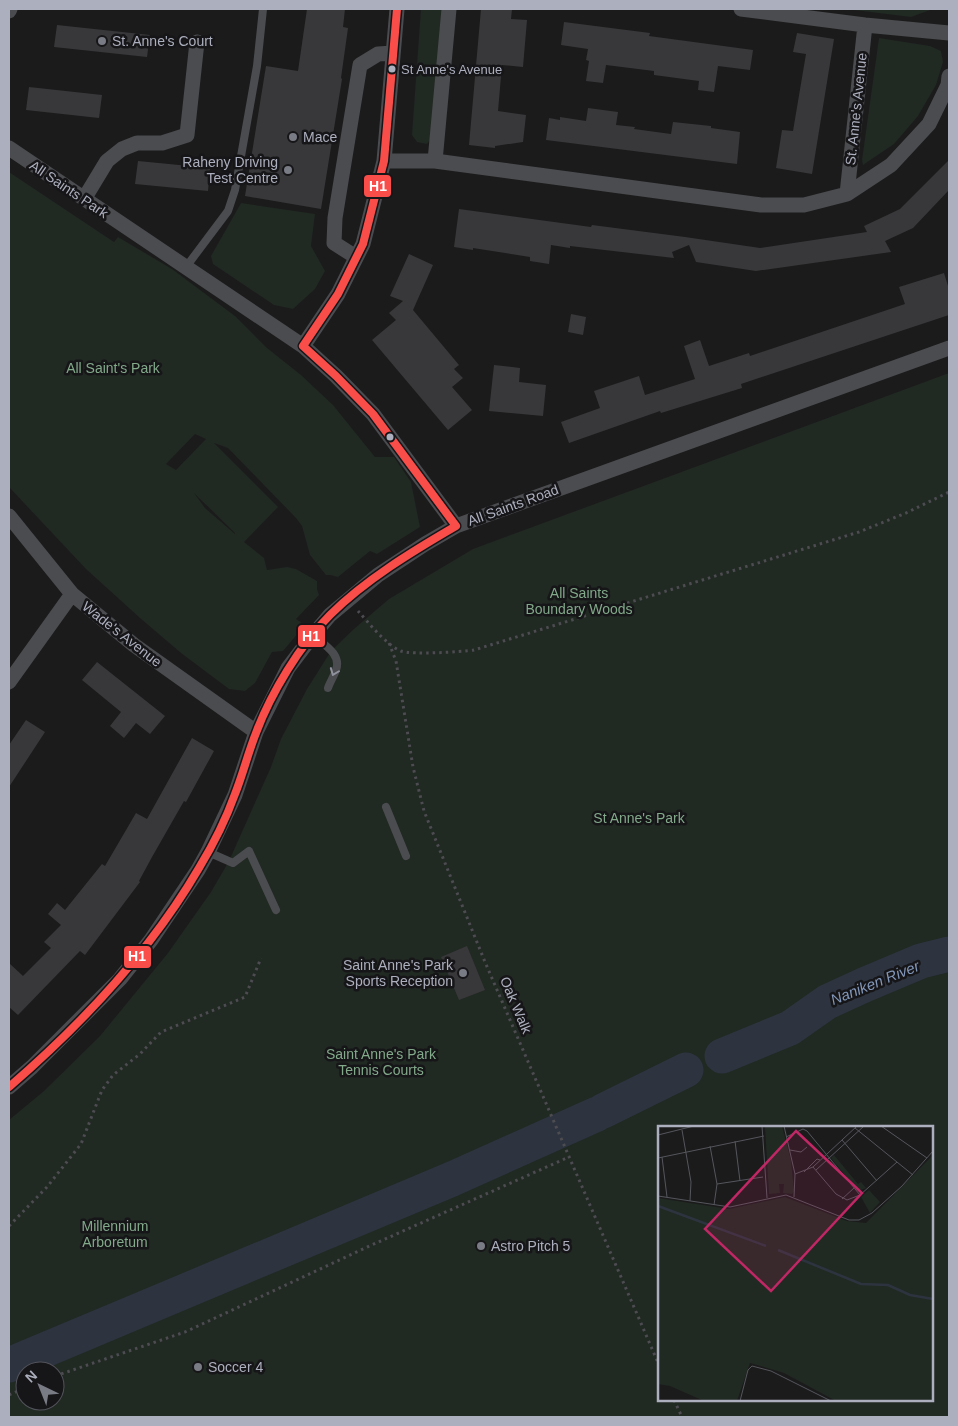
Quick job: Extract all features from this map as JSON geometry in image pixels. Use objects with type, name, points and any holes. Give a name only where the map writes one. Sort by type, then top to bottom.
[{"type":"street","points":[[304,346],[338,294],[363,244],[384,161],[397,9]]},
{"type":"street","points":[[435,160],[449,9]]},
{"type":"street","points":[[741,9],[865,25],[949,33]]},
{"type":"street","name":"St. Anne's Avenue","points":[[847,194],[865,25]]},
{"type":"street","points":[[84,199],[107,161],[122,149],[137,143],[162,144],[187,135],[197,42]]},
{"type":"street","points":[[356,258],[334,243],[334,235],[335,218],[360,64],[378,54],[394,54]]},
{"type":"street","points":[[384,161],[435,160],[761,205],[804,205],[847,194],[891,165],[929,124],[948,85],[949,76]]},
{"type":"street","name":"All Saints Park","points":[[9,148],[304,346],[373,414],[456,526]]},
{"type":"street","name":"All Saints Road","points":[[9,1087],[32,1067],[120,979],[151,940],[208,852],[235,795],[256,732],[288,668],[330,615],[378,575],[456,526],[949,348]]},
{"type":"street","name":"Wade's Avenue","points":[[9,516],[72,594],[134,645],[256,732]]},
{"type":"street","points":[[9,682],[72,594]]},
{"type":"lane","points":[[186,267],[228,211],[257,66],[263,9]]},
{"type":"lane","points":[[313,635],[335,655],[338,661],[336,671],[328,688]]},
{"type":"lane","points":[[386,807],[406,856]]},
{"type":"lane","points":[[208,852],[233,863],[249,851],[276,910]]},
{"type":"path","points":[[347,600],[389,643],[401,651],[460,652],[474,650],[859,532],[906,513],[949,492]]},
{"type":"path","name":"Oak Walk","points":[[389,643],[396,661],[413,767],[424,811],[485,962],[658,1363]]},
{"type":"path","points":[[9,1226],[47,1187],[81,1144],[102,1090],[114,1075],[140,1054],[161,1032],[245,998],[261,958]]},
{"type":"path","points":[[65,1373],[185,1332],[569,1156]]},
{"type":"path","points":[[674,1401],[682,1417]]},
{"type":"green space","points":[[421,9],[442,9],[431,139],[427,144],[417,142],[412,135]]},
{"type":"green space","points":[[846,9],[933,9],[911,17]]},
{"type":"green space","points":[[879,38],[930,46],[941,51],[943,62],[936,85],[918,116],[894,144],[863,165],[862,160]]},
{"type":"green space","name":"All Saint's Park","points":[[9,172],[114,242],[118,237],[172,269],[235,316],[267,348],[301,375],[333,405],[375,457],[394,457],[411,482],[420,527],[377,554],[370,551],[338,577],[326,575],[310,555],[302,526],[296,518],[228,448],[214,443],[278,507],[244,542],[264,558],[267,570],[287,567],[296,569],[317,581],[319,595],[296,619],[305,625],[283,651],[272,652],[255,683],[245,691],[229,689],[181,653],[140,618],[86,569],[9,487]],"holes":[[[195,434],[206,439],[176,470],[166,464]],[[194,493],[235,533],[235,534],[205,508]]]},
{"type":"green space","points":[[241,203],[315,214],[311,246],[325,271],[315,289],[293,309],[274,305],[213,264],[211,256]]},
{"type":"green space","name":"St Anne's Park","points":[[949,373],[949,1417],[9,1417],[9,1120],[44,1091],[100,1036],[168,953],[211,892],[229,861],[271,767],[281,739],[307,689],[331,651],[389,599],[473,549]]},
{"type":"building","points":[[307,9],[345,9],[343,27],[348,28],[342,79],[321,209],[245,196],[266,66],[298,71]]},
{"type":"building","points":[[481,9],[512,9],[511,19],[527,20],[523,67],[502,65],[498,111],[526,115],[523,142],[495,146],[495,148],[469,145]]},
{"type":"building","points":[[564,22],[650,33],[649,36],[753,50],[750,70],[718,66],[714,92],[698,90],[699,81],[654,75],[654,71],[606,65],[603,83],[586,81],[589,61],[586,60],[588,49],[561,45]]},
{"type":"building","name":"St. Anne's Court","points":[[57,25],[150,35],[147,57],[54,47]]},
{"type":"building","points":[[797,33],[834,39],[812,174],[776,168],[782,130],[793,131],[806,54],[793,52]]},
{"type":"building","points":[[29,87],[102,95],[99,118],[26,110]]},
{"type":"building","points":[[588,108],[618,112],[616,125],[635,127],[634,129],[671,134],[673,122],[711,126],[711,128],[740,132],[737,164],[546,140],[549,118],[560,120],[560,117],[586,121]]},
{"type":"building","points":[[949,160],[949,190],[913,228],[885,241],[891,252],[756,271],[696,262],[689,245],[672,252],[674,258],[551,245],[549,264],[530,261],[530,257],[454,247],[459,209],[760,248],[867,232],[864,226],[900,209]]},
{"type":"building","points":[[138,161],[210,168],[208,191],[135,184]]},
{"type":"building","points":[[409,254],[433,265],[413,310],[459,365],[454,369],[463,378],[452,387],[472,410],[448,430],[372,340],[396,320],[389,313],[403,301],[390,296]]},
{"type":"building","points":[[944,273],[949,289],[949,315],[741,384],[742,388],[661,413],[660,411],[569,443],[561,422],[600,408],[594,391],[639,376],[645,395],[695,379],[684,346],[700,340],[709,366],[749,353],[750,356],[905,304],[899,287]]},
{"type":"building","points":[[571,314],[586,317],[583,335],[568,332]]},
{"type":"building","points":[[494,365],[520,368],[519,382],[546,385],[543,416],[489,411]]},
{"type":"building","points":[[97,662],[165,716],[150,734],[136,723],[124,738],[110,726],[121,712],[82,680]]},
{"type":"building","points":[[26,720],[45,732],[9,787],[9,745]]},
{"type":"building","points":[[192,738],[214,751],[186,802],[184,801],[152,857],[140,882],[85,955],[80,951],[18,1015],[9,1007],[9,963],[23,976],[51,948],[44,942],[61,925],[48,914],[57,903],[65,910],[102,864],[105,866],[136,813],[147,819]]},
{"type":"building","name":"Saint Anne's Park Sports Reception","points":[[467,946],[485,990],[459,1000],[441,957]]},
{"type":"waterway","name":"Naniken River","points":[[722,1056],[790,1028],[827,1002],[864,985],[921,961],[949,954]]},
{"type":"waterway","points":[[603,1111],[686,1070]]},
{"type":"waterway","points":[[9,1365],[452,1179],[597,1114]]},
{"type":"transit line","name":"H1","points":[[303,346],[338,294],[363,244],[384,161],[397,9]]},
{"type":"transit line","name":"H1","points":[[303,346],[373,414],[456,526]]},
{"type":"transit line","name":"H1","points":[[9,1087],[63,1038],[113,985],[137,958],[180,899],[223,822],[262,718],[287,670],[308,640],[330,615],[358,590],[406,556],[456,526]]},
{"type":"place","name":"St. Anne's Court","points":[[102,41]]},
{"type":"place","name":"St Anne's Avenue","points":[[392,69]]},
{"type":"place","name":"Mace","points":[[293,137]]},
{"type":"place","name":"Raheny Driving Test Centre","points":[[288,170]]},
{"type":"place","name":"Saint Anne's Park Sports Reception","points":[[463,973]]},
{"type":"place","name":"Astro Pitch 5","points":[[481,1246]]},
{"type":"place","name":"Soccer 4","points":[[198,1367]]},
{"type":"park label","name":"All Saints Boundary Woods","points":[[579,602]]},
{"type":"park label","name":"Saint Anne's Park Tennis Courts","points":[[381,1062]]},
{"type":"park label","name":"Millennium Arboretum","points":[[115,1234]]}]
